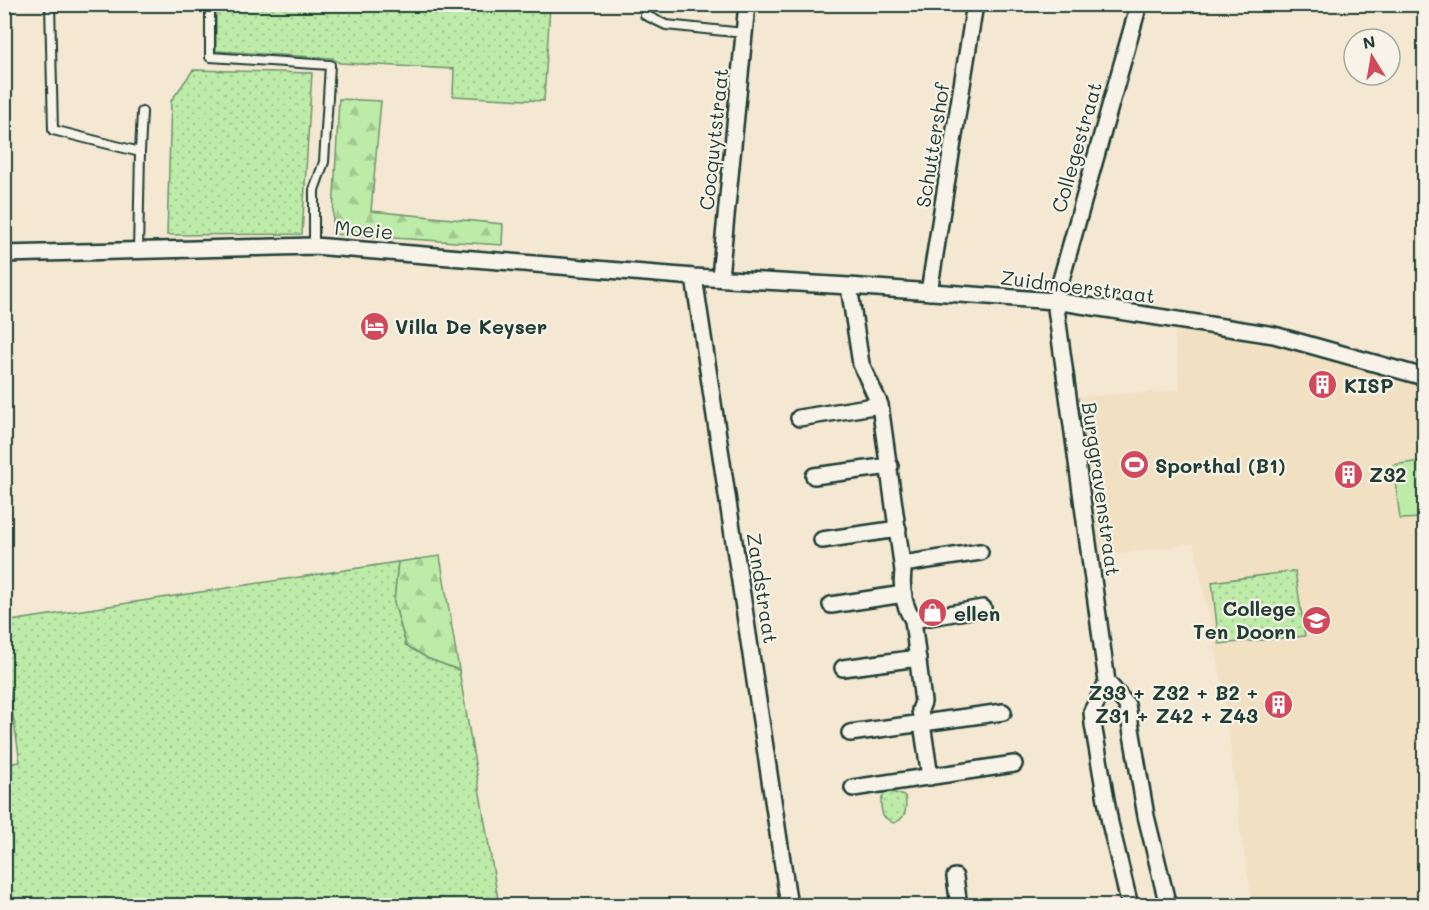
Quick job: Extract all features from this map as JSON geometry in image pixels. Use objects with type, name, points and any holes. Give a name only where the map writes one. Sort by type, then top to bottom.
[{"type":"street","name":"Cocquytstraat","points":[[720,277],[747,4]]},
{"type":"street","name":"Schuttershof","points":[[929,292],[975,4]]},
{"type":"street","name":"Collegestraat","points":[[1055,301],[1138,4]]},
{"type":"street","name":"Moeie","points":[[4,254],[314,246],[694,277],[720,277]]},
{"type":"street","name":"Zandstraat","points":[[694,277],[789,906]]},
{"type":"street","name":"Zuidmoerstraat","points":[[720,277],[1055,301],[1274,335],[1425,377]]},
{"type":"street","points":[[849,286],[861,364],[880,405],[903,564],[906,610],[913,620],[923,702],[920,710],[930,777]]},
{"type":"street","name":"Burggravenstraat","points":[[1055,301],[1107,682]]},
{"type":"street","points":[[799,418],[880,405]]},
{"type":"street","points":[[814,476],[890,466]]},
{"type":"street","points":[[822,540],[898,529]]},
{"type":"street","points":[[903,564],[980,552]]},
{"type":"street","points":[[831,605],[904,594]]},
{"type":"street","points":[[913,620],[983,608]]},
{"type":"street","points":[[843,668],[918,658]]},
{"type":"street","points":[[1130,906],[1110,823],[1093,724],[1092,711],[1107,682],[1127,705],[1146,816],[1168,906]]},
{"type":"street","points":[[850,733],[1003,711]]},
{"type":"street","points":[[853,788],[1014,764]]},
{"type":"street","points":[[955,877],[959,906]]},
{"type":"lane","points":[[51,4],[53,130],[140,152]]},
{"type":"lane","points":[[210,4],[210,57],[330,65],[324,162],[314,190],[314,246]]},
{"type":"lane","points":[[645,15],[666,25],[744,33]]},
{"type":"lane","points":[[138,252],[142,112]]},
{"type":"shaded area","name":"College Ten Doorn","points":[[1174,327],[1274,339],[1424,383],[1424,905],[1253,905],[1240,828],[1222,683],[1194,543],[1099,557],[1075,397],[1180,390]]},
{"type":"green space","points":[[216,5],[550,5],[544,101],[453,96],[454,69],[340,63],[331,58],[216,51]]},
{"type":"green space","points":[[193,70],[312,73],[302,234],[167,235],[171,101]]},
{"type":"green space","points":[[339,99],[381,101],[371,211],[503,224],[502,245],[332,234]]},
{"type":"green space","points":[[1421,461],[1424,518],[1400,519],[1393,465]]},
{"type":"green space","points":[[440,556],[459,670],[427,658],[406,645],[394,602],[398,562]]},
{"type":"green space","points":[[398,562],[394,602],[406,645],[427,658],[459,670],[499,905],[5,905],[5,764],[20,762],[5,662],[4,622]]},
{"type":"green space","points":[[1295,571],[1305,636],[1219,644],[1212,582]]},
{"type":"green space","points":[[891,792],[905,796],[906,800],[903,816],[893,823],[883,816],[881,807],[885,793]]},
{"type":"place","name":"Villa De Keyser","points":[[374,326]]},
{"type":"place","name":"KISP","points":[[1323,385]]},
{"type":"place","name":"Sporthal (B1)","points":[[1134,465]]},
{"type":"place","name":"Z32","points":[[1348,474]]},
{"type":"place","name":"ellen","points":[[933,613]]},
{"type":"place","name":"College Ten Doorn","points":[[1317,620]]},
{"type":"place","name":"Z33 + Z32 + B2 + Z31 + Z42 + Z43","points":[[1279,704]]}]
